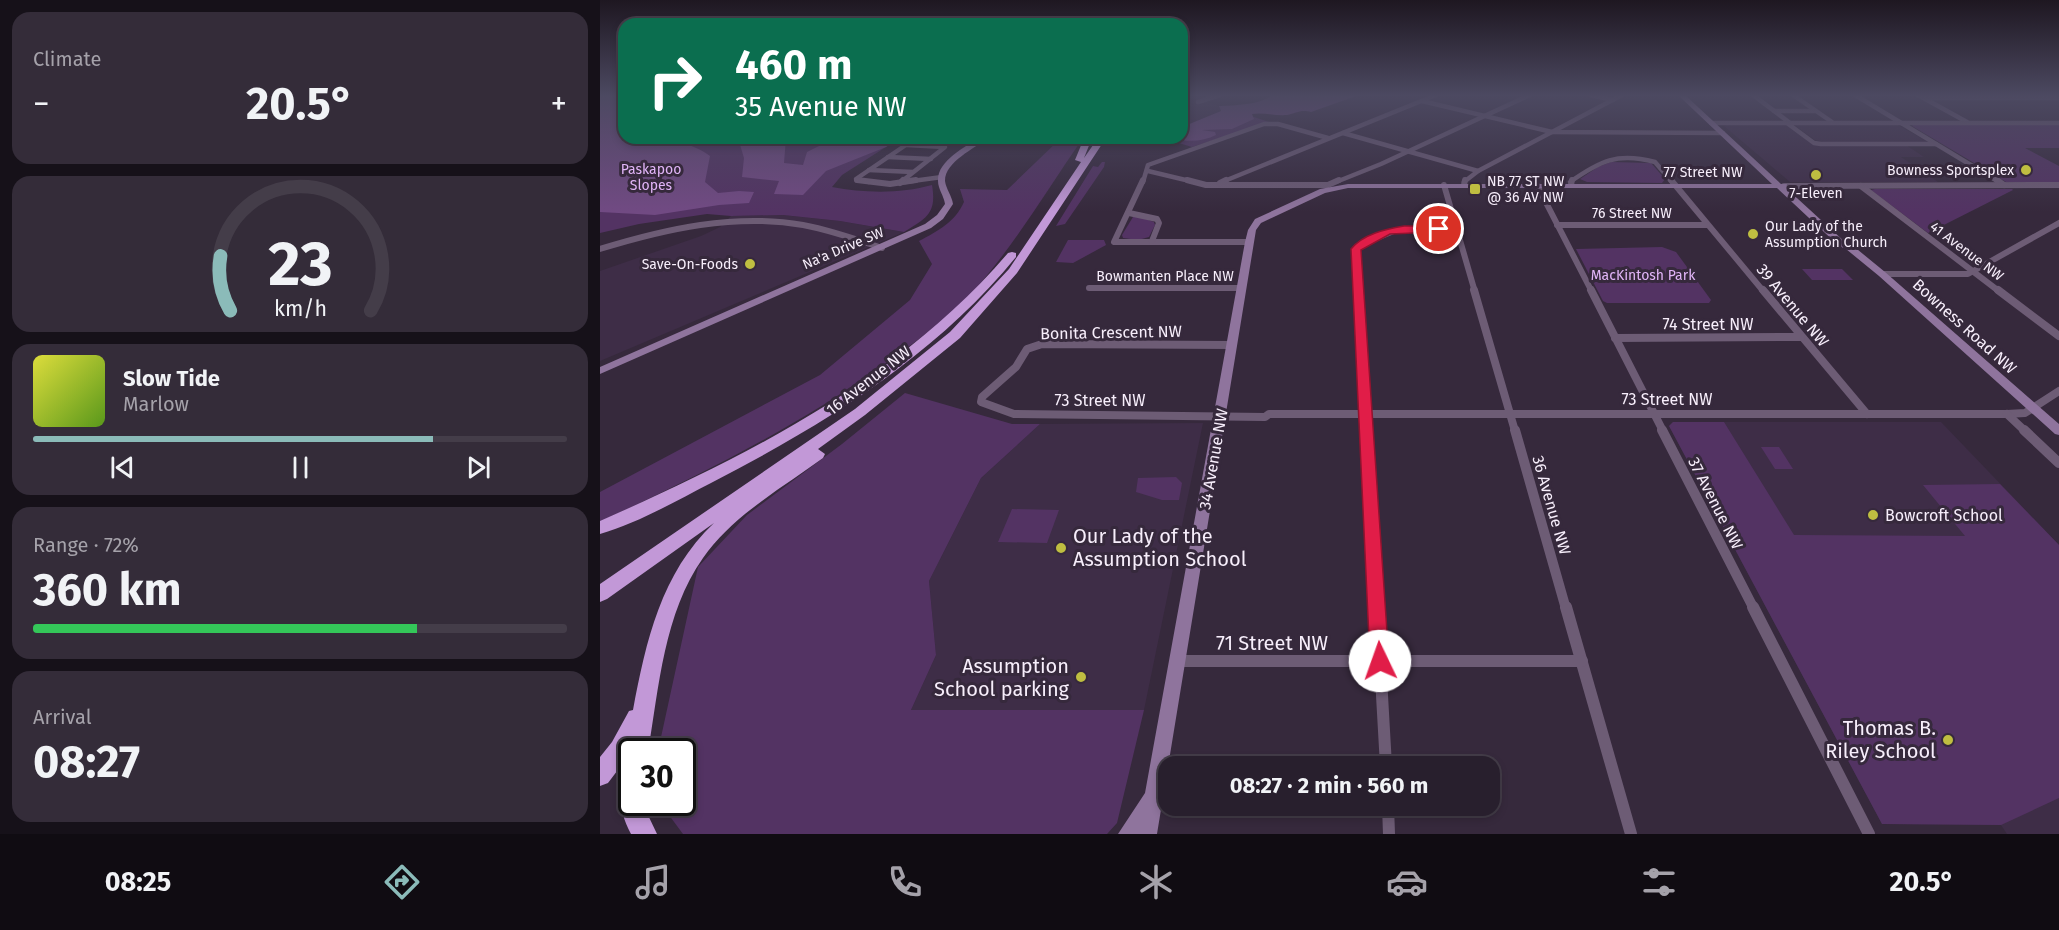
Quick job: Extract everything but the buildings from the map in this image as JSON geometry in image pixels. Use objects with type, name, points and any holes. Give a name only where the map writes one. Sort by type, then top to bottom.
[{"type":"highway","points":[[1083,160],[1087,144]]},
{"type":"highway","name":"16 Avenue NW","points":[[600,594],[860,412],[955,335],[1013,271],[1092,144]]},
{"type":"highway","name":"16 Avenue NW","points":[[600,581],[824,427],[895,375],[967,311],[986,291],[1097,144]]},
{"type":"highway","points":[[1083,160],[1101,144]]},
{"type":"highway","points":[[600,528],[745,457],[857,391],[908,355],[950,321],[982,290],[1012,255]]},
{"type":"highway","points":[[639,738],[663,619],[673,593],[698,551],[736,515],[923,373],[955,335]]},
{"type":"highway","points":[[600,775],[620,750],[640,712],[655,658]]},
{"type":"highway","points":[[635,816],[645,834]]},
{"type":"street","points":[[1236,134],[1148,165],[1146,169],[1148,171],[1114,242],[1249,242]]},
{"type":"street","points":[[1314,134],[1329,138]]},
{"type":"street","points":[[1215,185],[1340,134]]},
{"type":"street","points":[[1346,134],[1478,171]]},
{"type":"street","points":[[1346,183],[1353,176],[1446,134]]},
{"type":"street","points":[[1464,185],[1464,182],[1478,171],[1548,134]]},
{"type":"street","name":"Bowness Road NW","points":[[1724,134],[1763,174],[1780,186]]},
{"type":"street","points":[[1803,134],[1814,143],[1821,144],[1936,144]]},
{"type":"street","points":[[1919,134],[2005,185]]},
{"type":"street","name":"Bowness Road NW","points":[[1729,139],[1736,142],[1842,244],[1882,274],[2059,431]]},
{"type":"street","points":[[899,183],[945,147],[906,145],[856,179],[876,184],[899,183],[942,177],[951,163],[976,144]]},
{"type":"street","points":[[888,157],[931,159]]},
{"type":"street","name":"39 Avenue NW","points":[[1571,185],[1570,182],[1597,163],[1607,160],[1654,162],[1867,414]]},
{"type":"street","points":[[869,170],[914,172]]},
{"type":"street","name":"77 Street NW","points":[[1148,171],[1215,185],[1346,183],[1444,186],[2059,185]]},
{"type":"street","points":[[1246,172],[1242,177],[1243,180],[1255,185]]},
{"type":"street","points":[[1751,186],[1760,181],[1763,174]]},
{"type":"street","name":"Na'a Drive SW","points":[[600,371],[922,230],[942,216],[949,202],[942,177]]},
{"type":"street","name":"34 Avenue NW","points":[[1148,834],[1249,242],[1254,225],[1263,218],[1346,183]]},
{"type":"street","name":"77 Street NW","points":[[1292,185],[1323,191]]},
{"type":"street","name":"77 Street NW","points":[[1306,185],[1323,191]]},
{"type":"street","name":"37 Avenue NW","points":[[1537,185],[1869,834]]},
{"type":"street","name":"36 Avenue NW","points":[[1444,186],[1631,834]]},
{"type":"street","name":"41 Avenue NW","points":[[1860,186],[2059,336]]},
{"type":"street","points":[[1129,213],[1157,219],[1159,223],[1152,241]]},
{"type":"street","points":[[600,249],[692,227],[752,221],[812,227],[882,248]]},
{"type":"street","name":"76 Street NW","points":[[1557,225],[1707,225]]},
{"type":"street","points":[[1882,274],[1968,274],[2057,226]]},
{"type":"street","points":[[1385,756],[1356,249],[1360,245],[1396,230],[1456,229]]},
{"type":"street","name":"Bowmanten Place NW","points":[[1089,288],[1242,288]]},
{"type":"street","name":"74 Street NW","points":[[1615,338],[1801,337]]},
{"type":"street","name":"Na'a Drive SW","points":[[600,365],[631,352],[659,344]]},
{"type":"street","name":"Bonita Crescent NW","points":[[981,402],[982,397],[1016,367],[1027,349],[1042,344],[1232,345]]},
{"type":"street","name":"73 Street NW","points":[[981,402],[1014,414],[1265,417],[1269,414],[2007,414],[2025,413],[2059,391]]},
{"type":"street","points":[[2007,414],[2059,463]]},
{"type":"street","name":"71 Street NW","points":[[1178,661],[1582,661]]},
{"type":"street","name":"34 Avenue NW","points":[[1128,834],[1154,794]]},
{"type":"street","points":[[1388,816],[1389,834]]},
{"type":"shaded area","points":[[1733,134],[1800,134],[1814,145],[1906,145],[1924,157],[1901,157],[1938,182],[1790,182]]},
{"type":"shaded area","points":[[1807,134],[1914,134],[1930,143],[1823,142]]},
{"type":"shaded area","points":[[783,215],[840,221],[904,232],[600,361],[600,271],[701,236],[720,227],[731,216]]},
{"type":"shaded area","name":"Bowcroft School","points":[[1673,422],[1941,422],[2059,545],[2059,834],[2007,834],[2001,825],[1882,824],[1669,426]]},
{"type":"shaded area","name":"Our Lady of the Assumption School","points":[[1203,423],[1144,710],[911,710],[936,655],[929,581],[981,478],[1040,424]]},
{"type":"green space","points":[[600,134],[618,134],[618,144],[891,144],[842,175],[832,187],[882,192],[932,185],[931,209],[924,219],[904,232],[840,221],[783,215],[707,214],[639,224],[600,233]]},
{"type":"green space","name":"Paskapoo Slopes","points":[[600,134],[618,134],[618,144],[686,144],[691,146],[710,156],[705,182],[718,193],[754,192],[749,203],[719,205],[655,215],[600,212]]},
{"type":"green space","points":[[1188,134],[1216,135],[1206,139],[1188,141]]},
{"type":"green space","points":[[1232,134],[1192,147],[1182,144],[1188,144],[1188,136]]},
{"type":"green space","points":[[1925,134],[2059,134],[2059,148],[2025,148],[2059,166],[2059,182],[2006,182]]},
{"type":"green space","points":[[740,144],[786,144],[784,163],[803,165],[807,152],[823,144],[891,144],[826,171],[803,195],[774,194],[779,181],[742,177],[744,158]]},
{"type":"green space","points":[[1055,144],[1079,144],[1027,221],[981,283],[927,333],[850,388],[781,430],[709,469],[600,522],[600,492],[820,375],[910,300],[932,264],[919,241],[939,230],[956,215],[964,202],[960,189],[1007,190]]},
{"type":"green space","points":[[1105,162],[1104,167],[1065,224],[1056,226],[1093,166],[1098,167]]},
{"type":"green space","points":[[1611,162],[1651,163],[1665,179],[1662,183],[1587,182],[1580,179],[1598,167]]},
{"type":"green space","points":[[1871,190],[2013,190],[1928,233]]},
{"type":"green space","points":[[1133,217],[1154,222],[1155,225],[1149,237],[1138,240],[1123,238],[1122,235]]},
{"type":"green space","points":[[1068,240],[1104,240],[1106,245],[1073,263],[1056,262]]},
{"type":"green space","name":"MacKintosh Park","points":[[1662,247],[1676,252],[1711,300],[1709,303],[1607,303],[1603,301],[1576,249]]},
{"type":"green space","points":[[1802,269],[1842,269],[1853,280],[1812,280]]},
{"type":"green space","points":[[905,393],[1012,424],[1040,424],[981,478],[929,581],[936,655],[911,710],[1144,710],[1117,823],[1107,834],[683,834],[670,816],[696,816],[696,738],[661,738],[698,567],[747,515],[842,444]]},
{"type":"green space","points":[[1673,422],[1724,422],[1794,535],[1965,536],[1923,485],[2000,484],[2059,545],[2059,798],[2001,825],[1882,824],[1669,426]]},
{"type":"green space","points":[[1761,447],[1779,447],[1793,469],[1775,469]]},
{"type":"green space","points":[[1176,477],[1182,483],[1179,500],[1162,500],[1136,492],[1138,478]]},
{"type":"green space","points":[[1012,509],[1059,510],[1047,543],[998,542]]},
{"type":"place","name":"Bowness Sportsplex","points":[[2026,170]]},
{"type":"place","name":"7-Eleven","points":[[1816,175]]},
{"type":"place","name":"NB 77 ST NW @ 36 AV NW","points":[[1475,189]]},
{"type":"place","name":"Our Lady of the Assumption Church","points":[[1753,234]]},
{"type":"place","name":"Save-On-Foods","points":[[750,264]]},
{"type":"place","name":"Bowcroft School","points":[[1873,515]]},
{"type":"place","name":"Our Lady of the Assumption School","points":[[1061,548]]},
{"type":"place","name":"Assumption School parking","points":[[1081,677]]},
{"type":"place","name":"Thomas B. Riley School","points":[[1948,740]]},
{"type":"route","points":[[1380,661],[1356,249],[1387,232],[1404,229],[1439,229]]}]
